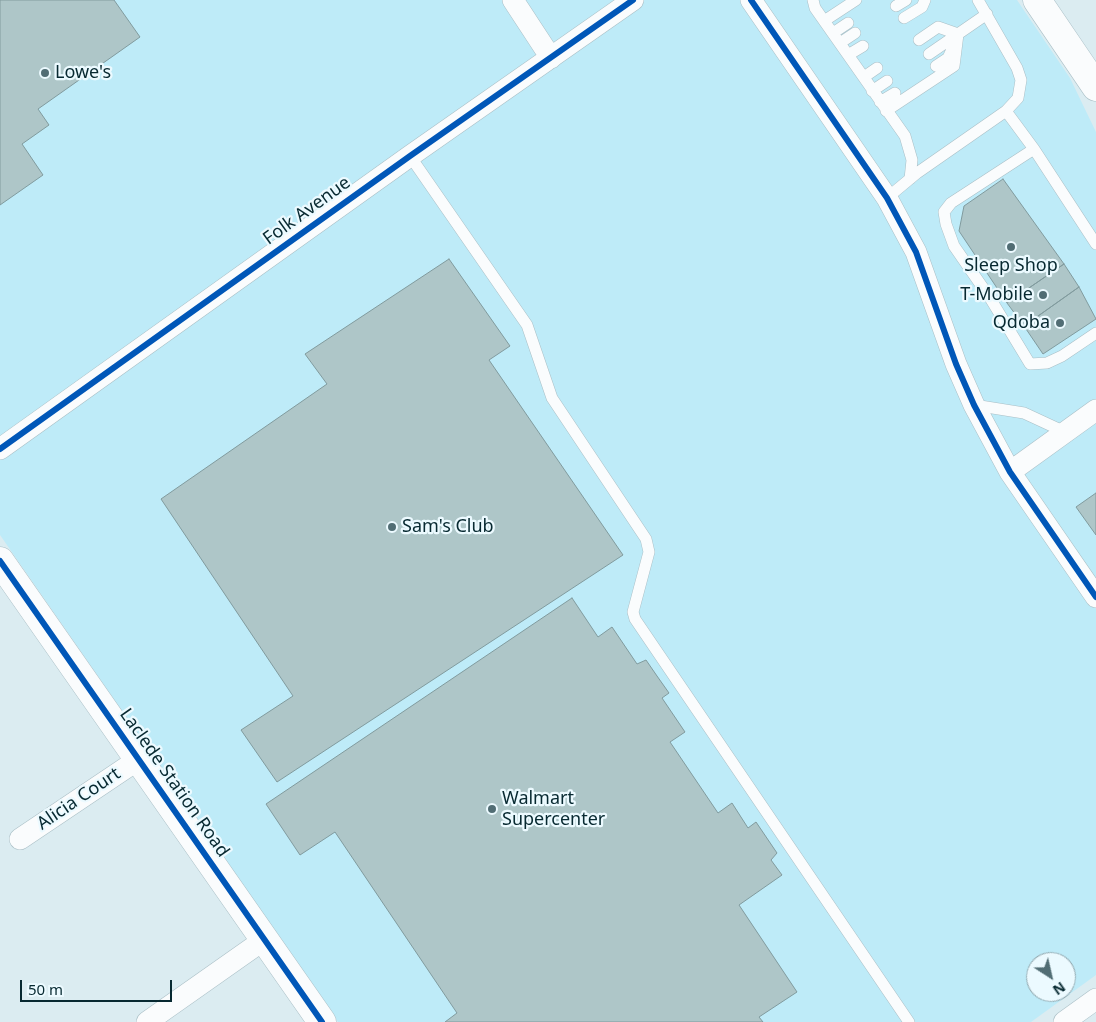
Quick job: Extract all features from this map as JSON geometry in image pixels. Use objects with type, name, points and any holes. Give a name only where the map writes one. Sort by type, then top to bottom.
[{"type":"street","points":[[513,0],[551,58]]},
{"type":"street","name":"Folk Avenue","points":[[0,449],[410,156],[633,0]]},
{"type":"street","points":[[751,0],[887,198],[916,252],[956,364],[974,405],[1010,472],[1096,597]]},
{"type":"street","points":[[1037,0],[1096,87]]},
{"type":"street","points":[[1010,472],[1096,410]]},
{"type":"street","name":"Laclede Station Road","points":[[0,562],[322,1022]]},
{"type":"street","name":"Alicia Court","points":[[20,839],[139,759]]},
{"type":"street","points":[[147,1022],[265,939]]},
{"type":"street","points":[[1064,1022],[1096,1000]]},
{"type":"lane","points":[[813,0],[815,8],[905,136],[912,160],[910,179]]},
{"type":"lane","points":[[824,21],[856,0]]},
{"type":"lane","points":[[904,18],[922,7],[925,0]]},
{"type":"lane","points":[[887,198],[910,179],[1006,111],[1018,98],[1021,80],[1010,54],[978,0]]},
{"type":"lane","points":[[929,54],[987,14]]},
{"type":"lane","points":[[832,33],[848,23]]},
{"type":"lane","points":[[919,40],[938,27],[958,34]]},
{"type":"lane","points":[[840,43],[855,33]]},
{"type":"lane","points":[[936,66],[948,58],[958,34]]},
{"type":"lane","points":[[883,107],[954,66],[958,34]]},
{"type":"lane","points":[[848,55],[863,46]]},
{"type":"lane","points":[[864,77],[877,68]]},
{"type":"lane","points":[[872,90],[887,81]]},
{"type":"lane","points":[[883,107],[894,93]]},
{"type":"lane","points":[[1006,111],[1034,149],[1096,244]]},
{"type":"lane","points":[[1034,149],[951,203],[944,212],[946,224],[954,246],[990,298],[1030,364],[1047,363],[1062,356],[1096,333]]},
{"type":"lane","points":[[410,156],[528,325],[552,398],[646,539],[649,552],[633,612],[635,619],[909,1022]]},
{"type":"lane","points":[[974,405],[1024,413],[1065,432]]},
{"type":"shaded area","points":[[0,0],[1017,0],[1070,78],[1096,132],[1096,975],[1076,989],[1076,952],[1026,952],[1026,1002],[1059,1002],[1031,1022],[338,1022],[0,535]]},
{"type":"building","name":"Lowe's","points":[[0,0],[114,0],[140,37],[38,109],[49,125],[22,144],[43,175],[0,205]]},
{"type":"building","name":"Sleep Shop","points":[[1003,179],[1064,264],[1007,303],[959,231],[964,206]]},
{"type":"building","name":"Sam's Club","points":[[449,259],[510,346],[489,360],[623,555],[277,782],[241,730],[293,696],[161,499],[327,384],[305,354]]},
{"type":"building","name":"T-Mobile","points":[[1064,264],[1079,287],[1024,326],[1007,303]]},
{"type":"building","name":"Qdoba","points":[[1079,287],[1096,319],[1043,354],[1024,326]]},
{"type":"building","points":[[1096,493],[1096,535],[1076,507]]},
{"type":"building","name":"Walmart Supercenter","points":[[572,598],[598,637],[612,627],[637,664],[646,660],[669,693],[662,698],[685,732],[670,742],[718,813],[732,803],[748,828],[756,822],[777,853],[771,860],[782,875],[739,905],[797,992],[759,1017],[763,1022],[445,1022],[457,1013],[335,832],[300,855],[266,804]]},
{"type":"cycle path","points":[[0,449],[410,156],[633,0]]},
{"type":"cycle path","points":[[751,0],[887,198],[916,252],[956,364],[974,405],[1010,472],[1096,597]]},
{"type":"cycle path","points":[[0,561],[322,1022]]},
{"type":"place","name":"Lowe's","points":[[45,73]]},
{"type":"place","name":"Sleep Shop","points":[[1011,247]]},
{"type":"place","name":"T-Mobile","points":[[1043,295]]},
{"type":"place","name":"Qdoba","points":[[1060,323]]},
{"type":"place","name":"Sam's Club","points":[[392,527]]},
{"type":"place","name":"Walmart Supercenter","points":[[492,809]]}]
